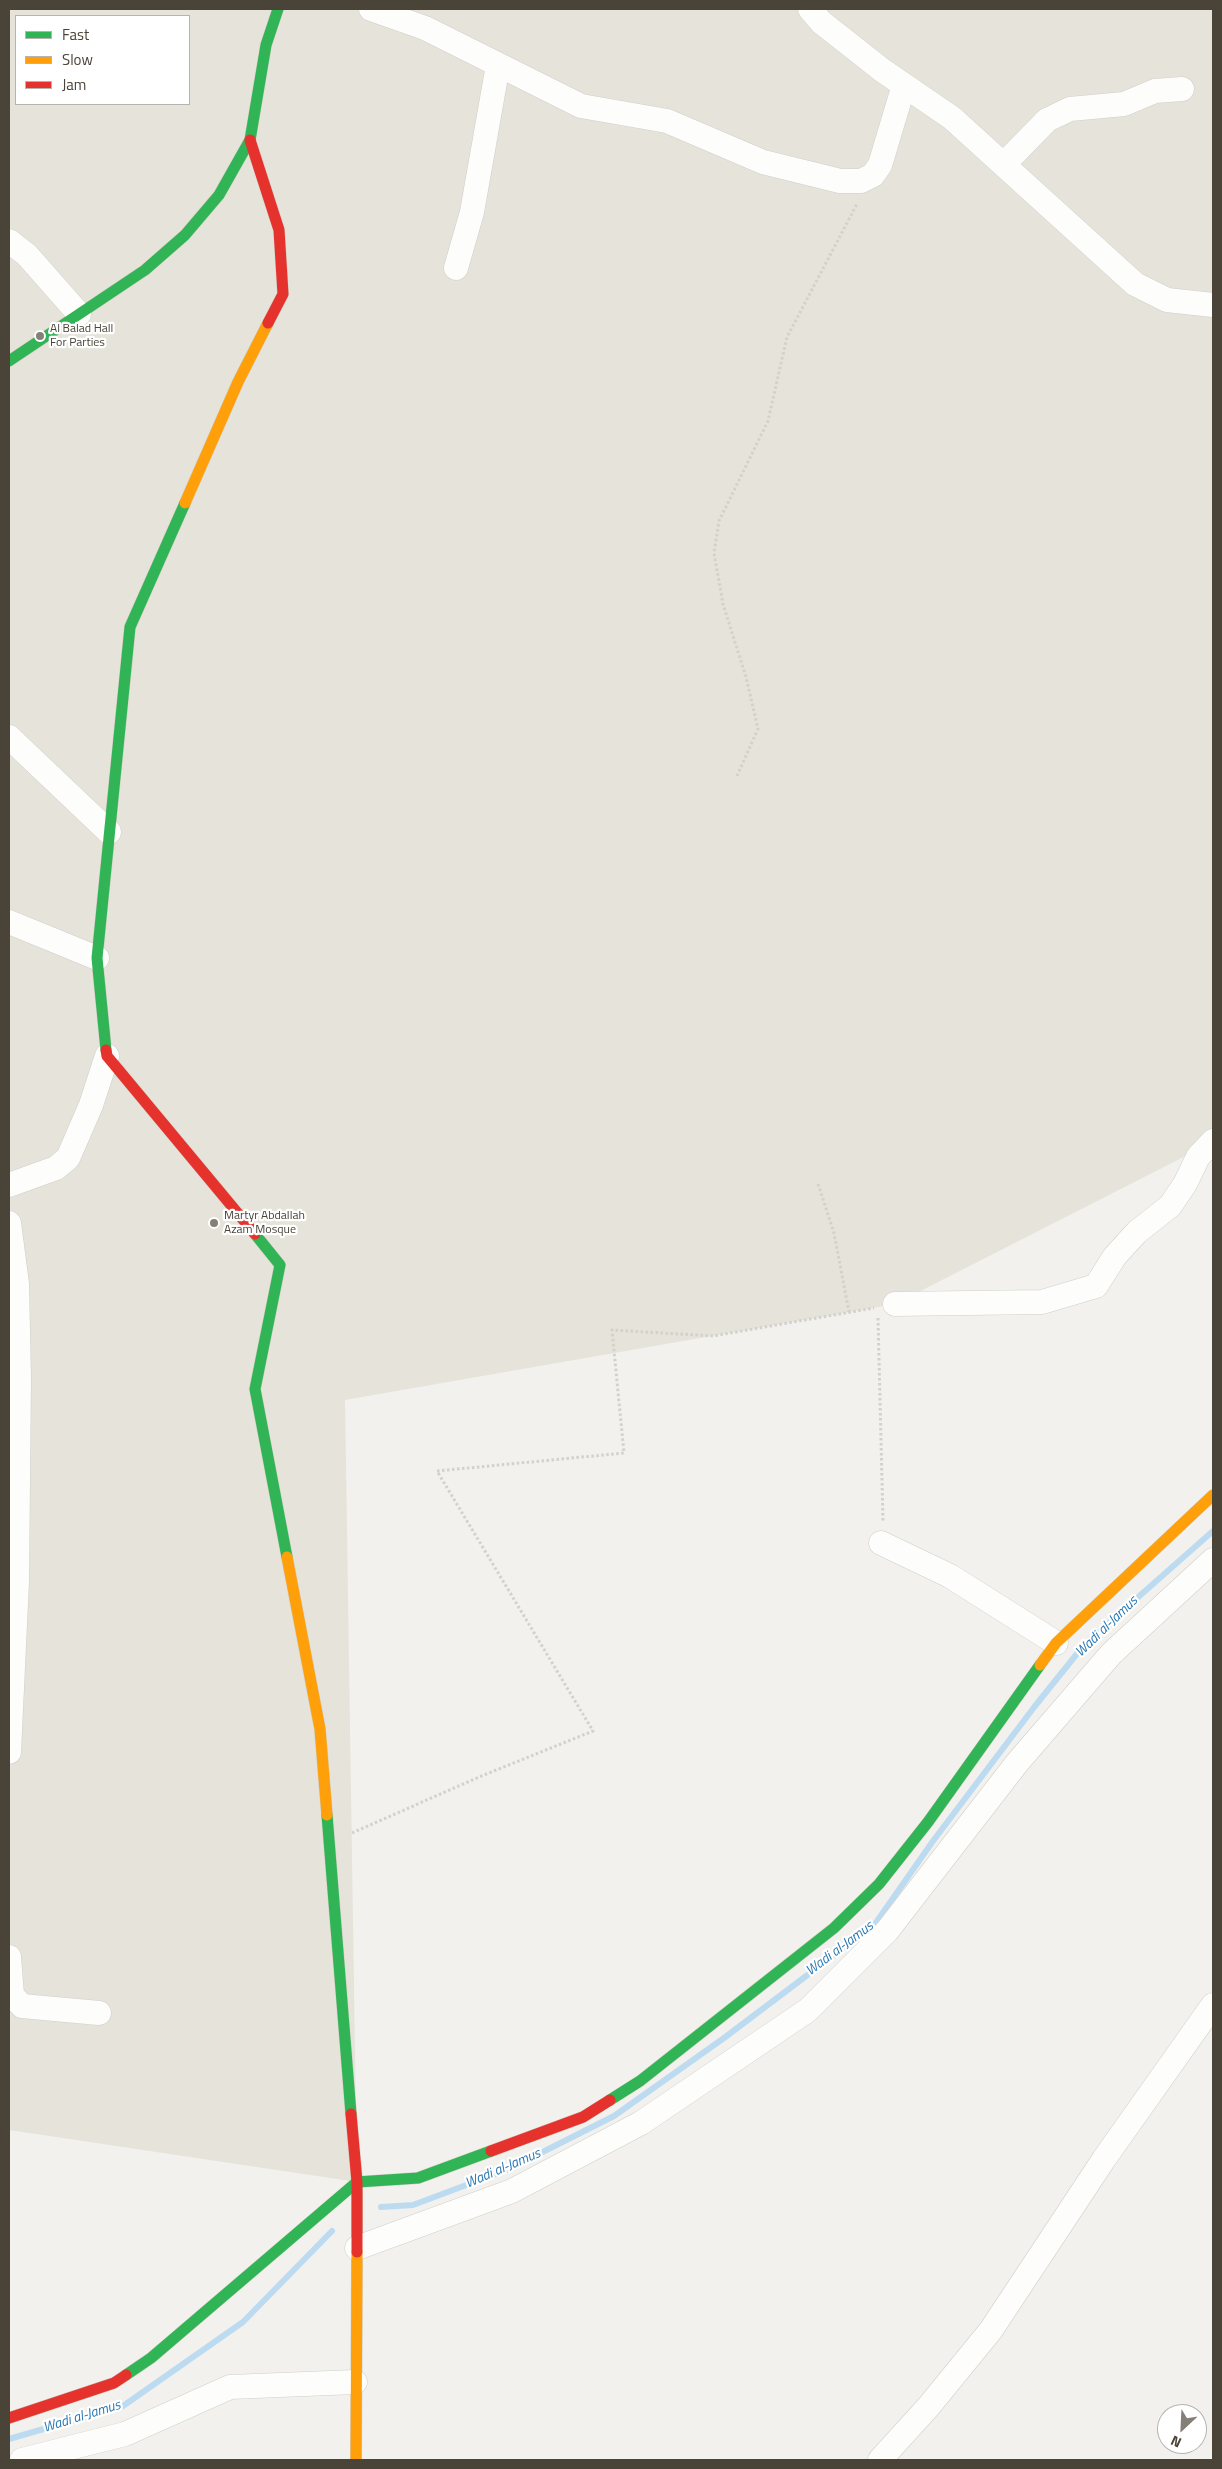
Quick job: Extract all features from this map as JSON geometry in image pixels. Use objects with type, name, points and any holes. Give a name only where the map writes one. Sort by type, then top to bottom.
[{"type":"street","points":[[9,361],[145,270],[185,235],[219,195],[250,140],[266,44],[278,9]]},
{"type":"street","points":[[371,9],[425,28],[580,106],[667,121],[764,162],[840,181],[861,181],[873,175],[880,165],[904,85]]},
{"type":"street","points":[[810,9],[821,22],[904,85],[952,118],[1135,284],[1167,300],[1213,305]]},
{"type":"street","points":[[456,268],[472,212],[498,65]]},
{"type":"street","points":[[1004,164],[1047,120],[1070,110],[1124,104],[1156,91],[1182,89]]},
{"type":"street","points":[[9,1186],[56,1168],[68,1158],[92,1106],[107,1056],[97,958],[130,626],[238,382],[283,294],[279,230],[250,140]]},
{"type":"street","points":[[9,241],[27,255],[79,314]]},
{"type":"street","points":[[9,737],[109,832]]},
{"type":"street","points":[[9,922],[97,958]]},
{"type":"street","points":[[107,1056],[280,1265],[255,1389],[320,1729],[331,1842],[358,2182],[355,2382],[356,2460]]},
{"type":"street","points":[[887,1306],[1042,1302],[1096,1286],[1116,1256],[1137,1232],[1170,1206],[1185,1184],[1198,1157],[1213,1141]]},
{"type":"street","points":[[9,1223],[17,1284],[18,1378],[18,1582],[9,1752]]},
{"type":"street","points":[[9,2418],[114,2384],[151,2358],[358,2182],[418,2178],[583,2117],[647,2075],[834,1928],[879,1884],[928,1822],[1056,1643],[1213,1495]]},
{"type":"street","points":[[881,1543],[950,1576],[1056,1643]]},
{"type":"street","points":[[357,2248],[512,2191],[641,2123],[808,2010],[887,1931],[1017,1763],[1111,1654],[1213,1560]]},
{"type":"street","points":[[9,1957],[12,1995],[22,2006],[99,2013]]},
{"type":"street","points":[[880,2460],[929,2406],[991,2330],[1072,2206],[1213,2005]]},
{"type":"street","points":[[22,2460],[55,2456],[125,2434],[230,2387],[355,2382]]},
{"type":"path","points":[[736,776],[758,729],[746,677],[722,595],[714,553],[719,521],[768,421],[787,337],[873,175]]},
{"type":"path","points":[[818,1184],[834,1233],[850,1312]]},
{"type":"path","points":[[331,1842],[479,1777],[593,1731],[437,1471],[624,1453],[612,1330],[713,1336],[887,1306],[884,1509],[881,1543]]},
{"type":"shaded area","points":[[9,9],[1213,9],[1213,1142],[895,1304],[345,1400],[357,2182],[9,2130]]},
{"type":"waterway","name":"Wadi al-Jamus","points":[[381,2207],[413,2205],[509,2169],[614,2116],[724,2038],[875,1924],[933,1841],[1035,1706],[1084,1645],[1213,1531]]},
{"type":"waterway","name":"Wadi al-Jamus","points":[[9,2439],[123,2406],[243,2322],[332,2231]]},
{"type":"traffic: fast","points":[[9,361],[145,270],[185,235],[219,195],[250,140],[266,45],[278,9]]},
{"type":"traffic: fast","points":[[106,1050],[97,958],[130,627],[185,503]]},
{"type":"traffic: fast","points":[[255,1234],[280,1265],[255,1389],[287,1557]]},
{"type":"traffic: fast","points":[[610,2100],[640,2081],[834,1928],[879,1884],[928,1822],[1040,1665]]},
{"type":"traffic: fast","points":[[327,1815],[351,2114]]},
{"type":"traffic: fast","points":[[126,2375],[151,2358],[357,2182],[418,2178],[491,2151]]},
{"type":"traffic: slow","points":[[185,503],[238,382],[268,323]]},
{"type":"traffic: slow","points":[[1040,1665],[1056,1643],[1213,1495]]},
{"type":"traffic: slow","points":[[287,1557],[320,1729],[327,1815]]},
{"type":"traffic: slow","points":[[356,2460],[357,2252]]},
{"type":"traffic: jam","points":[[250,140],[279,230],[283,294],[268,323]]},
{"type":"traffic: jam","points":[[106,1050],[107,1056],[255,1234]]},
{"type":"traffic: jam","points":[[491,2151],[583,2117],[610,2100]]},
{"type":"traffic: jam","points":[[351,2114],[357,2182],[357,2252]]},
{"type":"traffic: jam","points":[[9,2418],[114,2383],[126,2375]]},
{"type":"place","name":"Al Balad Hall For Parties","points":[[40,336]]},
{"type":"place","name":"Martyr Abdallah Azam Mosque","points":[[214,1223]]}]
